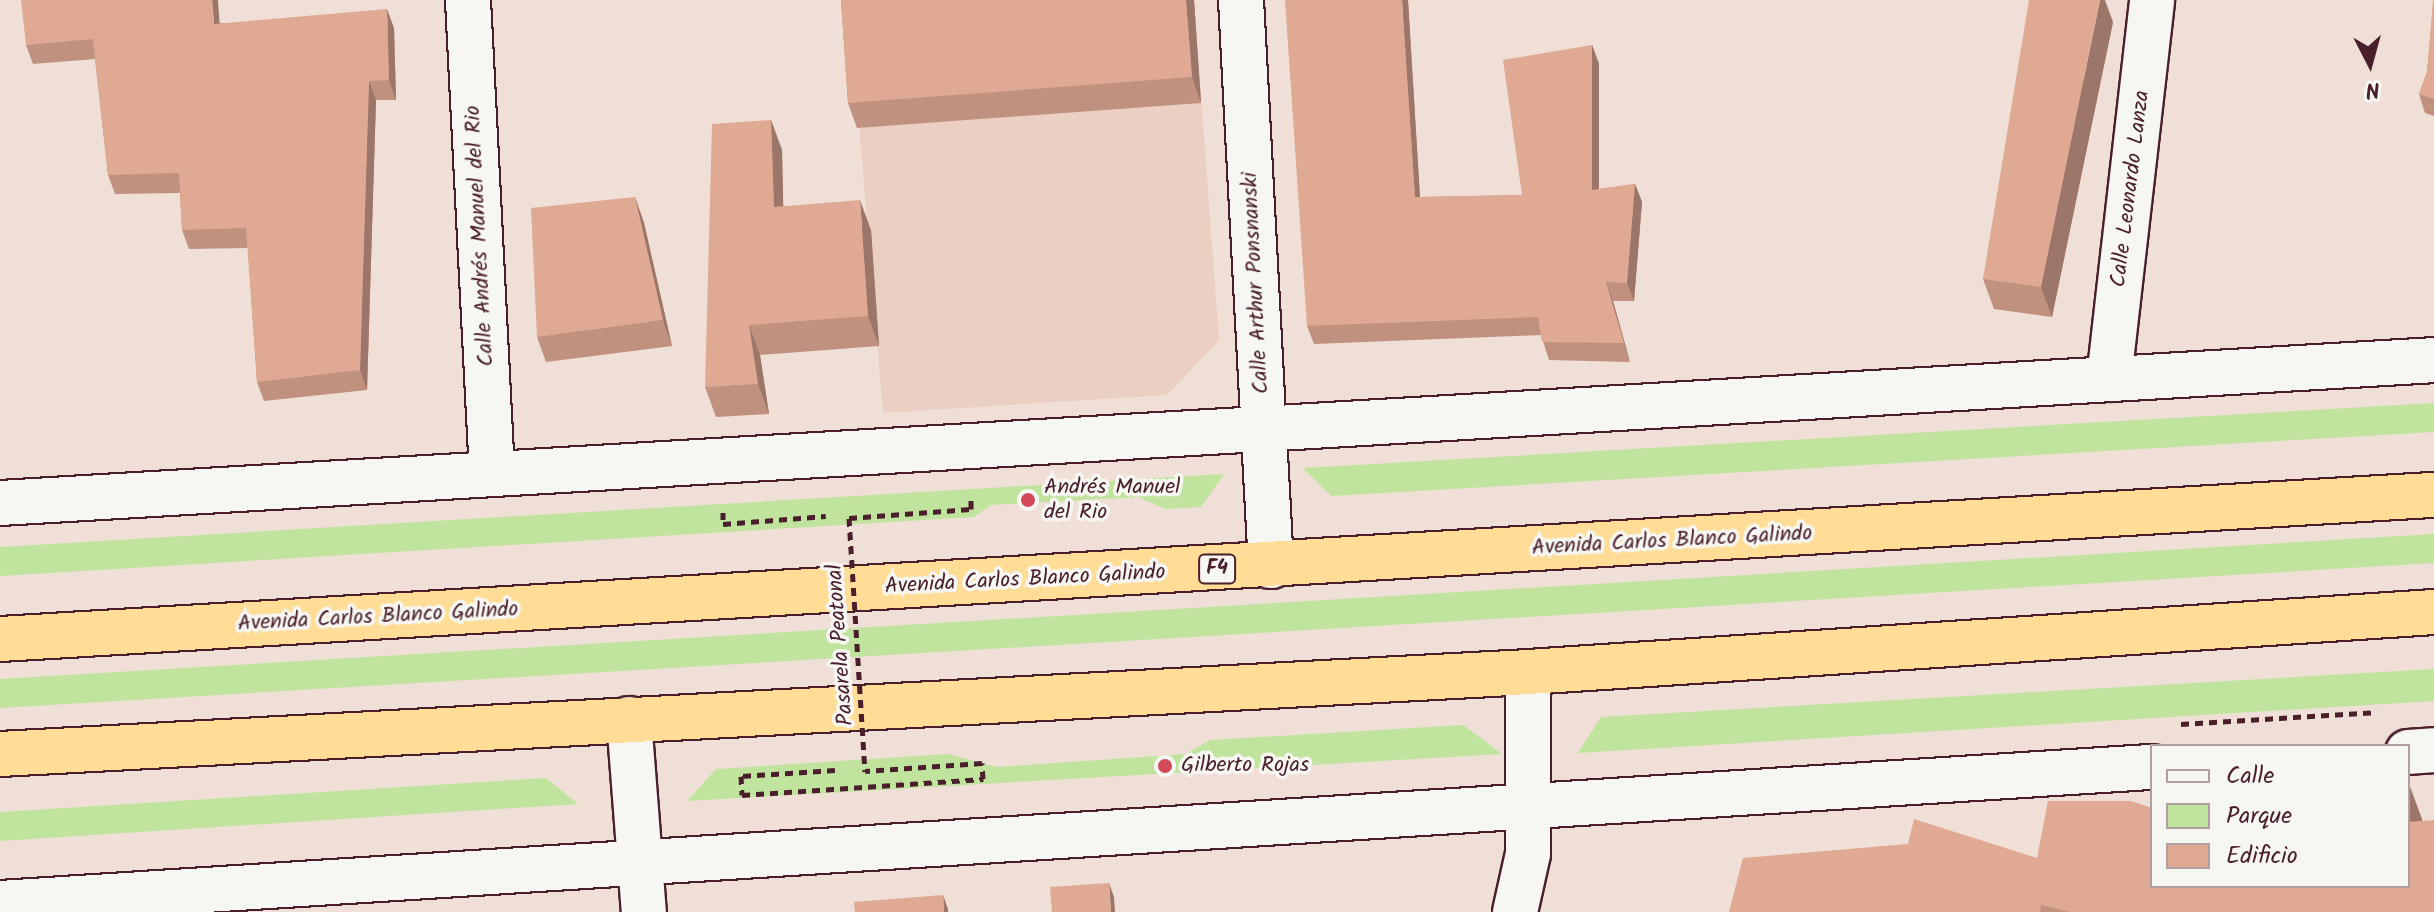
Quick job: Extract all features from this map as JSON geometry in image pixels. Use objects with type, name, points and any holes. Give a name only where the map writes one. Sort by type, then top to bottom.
[{"type":"highway","name":"Avenida Carlos Blanco Galindo","points":[[0,639],[2434,495]]},
{"type":"highway","points":[[0,754],[1528,672],[2434,612]]},
{"type":"street","name":"Calle Andrés Manuel del Rio","points":[[468,0],[492,472]]},
{"type":"street","name":"Calle Arthur Ponsnanski","points":[[1241,0],[1271,566]]},
{"type":"street","name":"Calle Leonardo Lanza","points":[[2109,379],[2152,0]]},
{"type":"street","points":[[0,503],[2434,360]]},
{"type":"street","points":[[1515,912],[1530,805],[1528,672]]},
{"type":"street","points":[[629,719],[644,912]]},
{"type":"street","points":[[2410,752],[2434,750]]},
{"type":"street","points":[[0,903],[640,860],[2150,767]]},
{"type":"path","name":"Pasarela Peatonal","points":[[835,770],[741,776],[742,795],[983,779],[982,763],[865,771],[849,518],[971,509],[971,493],[955,494]]},
{"type":"path","points":[[738,510],[723,512],[723,524],[826,516]]},
{"type":"shaded area","points":[[897,0],[1194,0],[1219,340],[1167,395],[883,413],[849,4]]},
{"type":"green space","points":[[2434,403],[2434,432],[1331,496],[1303,468]]},
{"type":"green space","points":[[1224,474],[1201,507],[1165,509],[1138,497],[991,505],[974,517],[0,576],[0,547]]},
{"type":"green space","points":[[2434,534],[2434,563],[0,708],[0,679]]},
{"type":"green space","points":[[2434,669],[2434,701],[1578,753],[1601,717]]},
{"type":"green space","points":[[1463,725],[1502,754],[687,801],[716,769],[948,754],[997,767],[1186,754],[1210,740]]},
{"type":"green space","points":[[546,778],[578,804],[0,841],[0,812]]},
{"type":"building","points":[[21,0],[212,0],[214,24],[387,9],[389,80],[369,81],[360,370],[257,382],[246,228],[182,230],[179,173],[108,175],[93,39],[26,45]]},
{"type":"building","points":[[841,0],[1186,0],[1192,77],[848,103]]},
{"type":"building","points":[[1285,0],[1402,0],[1415,197],[1522,195],[1503,60],[1592,45],[1592,190],[1635,184],[1627,283],[1606,282],[1624,343],[1542,342],[1538,317],[1307,326]]},
{"type":"building","points":[[2029,0],[2100,0],[2041,287],[1983,279]]},
{"type":"building","points":[[2433,0],[2434,99],[2419,94],[2427,72]]},
{"type":"building","points":[[771,120],[774,207],[860,200],[868,316],[749,325],[758,384],[705,387],[712,124]]},
{"type":"building","points":[[635,197],[663,320],[537,337],[531,208]]},
{"type":"building","points":[[2048,801],[2131,801],[2150,807],[2150,888],[2410,888],[2410,822],[2434,820],[2434,912],[2070,912],[2041,905],[2040,912],[1729,912],[1743,858],[1908,844],[1914,819],[2037,858]]},
{"type":"building","points":[[1109,883],[1111,912],[1052,912],[1050,887]]},
{"type":"building","points":[[943,895],[944,912],[855,912],[854,902]]},
{"type":"place","name":"Andrés Manuel del Rio","points":[[1028,500]]},
{"type":"place","name":"Gilberto Rojas","points":[[1165,766]]}]
